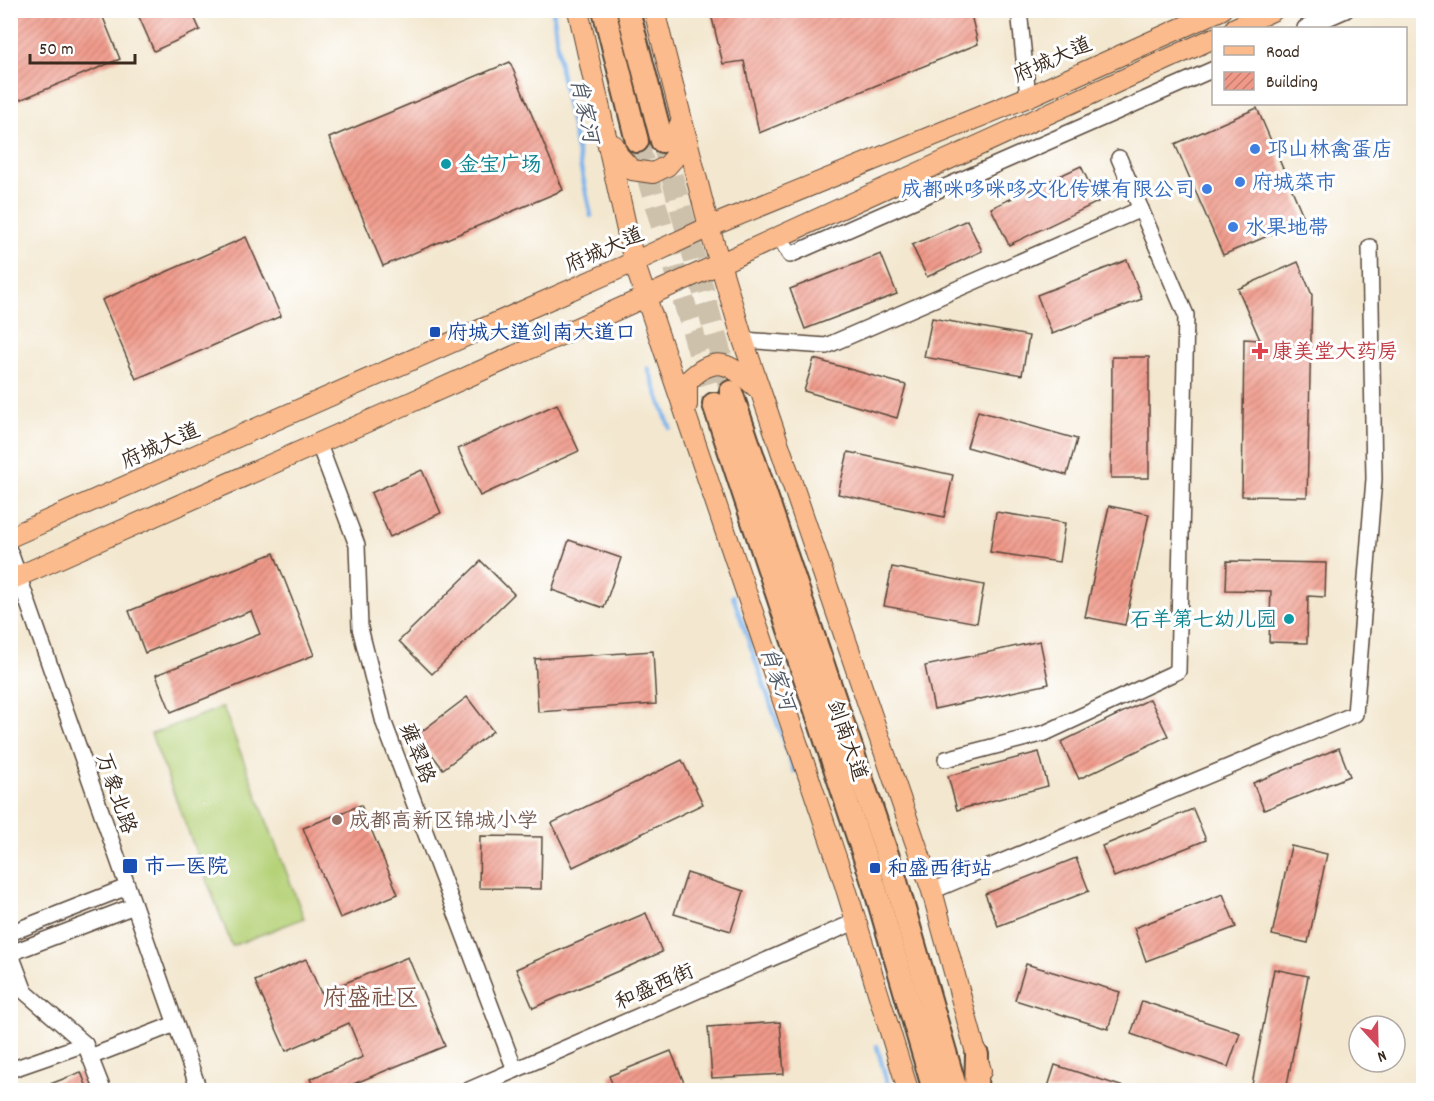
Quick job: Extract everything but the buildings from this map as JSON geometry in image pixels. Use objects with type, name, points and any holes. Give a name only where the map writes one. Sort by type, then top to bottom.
[{"type":"highway","points":[[604,10],[637,141]]},
{"type":"highway","points":[[628,10],[662,141]]},
{"type":"highway","name":"剑南大道","points":[[934,1090],[875,888],[723,398],[895,878],[956,1090]]},
{"type":"highway","points":[[976,1090],[977,1055]]},
{"type":"main road","points":[[578,10],[634,262],[857,921],[908,1090]]},
{"type":"main road","points":[[654,10],[719,264],[760,391],[932,891],[986,1090]]},
{"type":"main road","name":"府城大道","points":[[10,537],[709,227],[1028,97],[1221,10]]},
{"type":"main road","points":[[1237,27],[1274,10]]},
{"type":"main road","points":[[15,578],[719,264],[1212,39]]},
{"type":"main road","points":[[605,126],[618,155],[632,170],[653,173],[667,166],[675,157],[679,108]]},
{"type":"main road","points":[[687,421],[687,382],[698,371],[710,365],[722,364],[735,368],[760,391]]},
{"type":"street","points":[[1019,10],[1028,97]]},
{"type":"street","points":[[1307,27],[1346,10]]},
{"type":"street","points":[[779,236],[790,255],[1212,70]]},
{"type":"street","points":[[946,759],[1045,733],[1178,671],[1186,315],[1119,158]]},
{"type":"street","points":[[743,340],[826,346],[1141,208]]},
{"type":"street","points":[[932,891],[1355,714],[1374,479],[1370,247]]},
{"type":"street","name":"雍翠路","points":[[318,442],[357,545],[360,628],[384,723],[515,1070]]},
{"type":"street","name":"万象北路","points":[[10,552],[15,578],[199,1090]]},
{"type":"street","points":[[10,933],[127,887]]},
{"type":"street","points":[[102,1090],[87,1051],[25,992],[11,952],[134,906]]},
{"type":"street","name":"和盛西街","points":[[472,1090],[857,921]]},
{"type":"street","points":[[10,998],[25,992]]},
{"type":"street","points":[[10,1070],[87,1051],[175,1024]]},
{"type":"green space","points":[[223,707],[304,918],[232,946],[151,734]]},
{"type":"waterway","name":"肖家河","points":[[553,10],[560,68],[591,216]]},
{"type":"waterway","name":"肖家河","points":[[648,368],[670,428]]},
{"type":"waterway","name":"肖家河","points":[[733,596],[794,771]]},
{"type":"waterway","name":"肖家河","points":[[877,1046],[889,1090]]},
{"type":"tunnel","points":[[637,141],[714,404]]},
{"type":"tunnel","points":[[663,144],[731,392]]},
{"type":"railway","points":[[1421,1090],[1424,1042]]},
{"type":"place","name":"邛山林禽蛋店","points":[[1255,149]]},
{"type":"place","name":"金宝广场","points":[[446,164]]},
{"type":"place","name":"府城菜市","points":[[1240,182]]},
{"type":"place","name":"成都咪哆咪哆文化传媒有限公司","points":[[1207,189]]},
{"type":"place","name":"水果地带","points":[[1233,227]]},
{"type":"place","name":"府城大道剑南大道口","points":[[435,332]]},
{"type":"place","name":"康美堂大药房","points":[[1260,351]]},
{"type":"place","name":"石羊第七幼儿园","points":[[1289,619]]},
{"type":"place","name":"成都高新区锦城小学","points":[[337,820]]},
{"type":"place","name":"市一医院","points":[[130,866]]},
{"type":"place","name":"和盛西街站","points":[[875,868]]},
{"type":"district","name":"府盛社区","points":[[371,997]]}]
